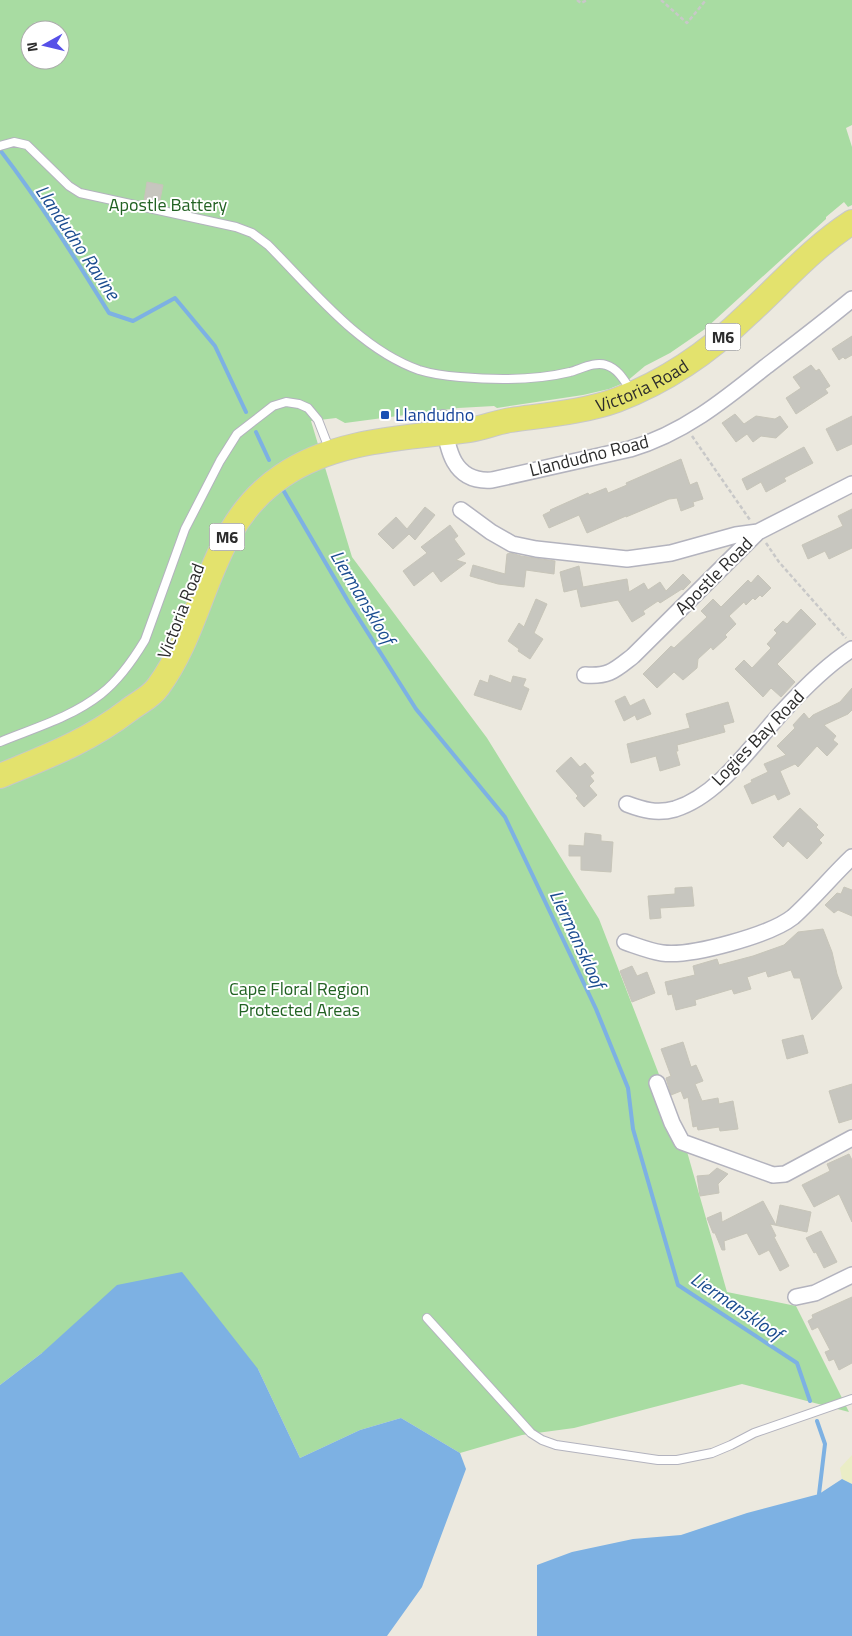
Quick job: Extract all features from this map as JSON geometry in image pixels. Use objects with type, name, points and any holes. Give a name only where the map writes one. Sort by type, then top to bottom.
[{"type":"main road","name":"Victoria Road","points":[[0,776],[79,743],[111,724],[152,694],[174,661],[189,631],[217,558],[238,519],[256,498],[281,477],[309,461],[328,446],[362,430],[444,425],[470,417],[498,421],[542,416],[597,406],[633,394],[670,376],[694,360],[745,318],[819,247],[852,222]]},
{"type":"street","name":"Llandudno Road","points":[[444,425],[450,452],[458,468],[469,478],[483,480],[648,444],[685,426],[716,406],[852,299]]},
{"type":"street","name":"Apostle Road","points":[[585,675],[600,676],[611,672],[633,656],[758,532],[852,484]]},
{"type":"street","points":[[461,510],[491,532],[512,544],[536,549],[626,558],[670,553],[736,535],[758,532]]},
{"type":"street","name":"Logies Bay Road","points":[[627,804],[646,811],[662,811],[683,805],[706,792],[727,774],[785,709],[839,657],[852,649]]},
{"type":"street","points":[[625,942],[662,953],[682,953],[702,950],[768,931],[792,917],[852,857]]},
{"type":"street","points":[[657,1083],[672,1123],[682,1142],[773,1176],[784,1174],[852,1138]]},
{"type":"street","points":[[796,1297],[815,1293],[852,1276]]},
{"type":"lane","points":[[0,146],[14,142],[27,145],[69,186],[91,197],[143,206],[236,227],[252,233],[268,245],[332,311],[354,330],[374,346],[418,369],[436,374],[461,377],[535,378],[604,364],[610,366],[622,376],[633,394]]},
{"type":"lane","points":[[0,742],[59,718],[102,694],[136,656],[145,640],[185,529],[220,461],[237,434],[273,406],[286,402],[308,408],[318,420],[328,446]]},
{"type":"lane","points":[[426,1318],[532,1433],[542,1440],[556,1445],[658,1460],[684,1459],[712,1453],[754,1433],[852,1399]]},
{"type":"path","points":[[577,0],[581,3],[587,0]]},
{"type":"path","points":[[660,0],[687,23],[706,0]]},
{"type":"green space","name":"Cape Floral Region Protected Areas","points":[[0,0],[852,0],[852,125],[846,128],[852,147],[852,205],[848,207],[844,202],[826,217],[705,329],[670,353],[645,366],[626,382],[609,389],[583,395],[497,408],[494,406],[458,408],[345,423],[336,418],[311,421],[352,557],[487,738],[599,919],[682,1134],[727,1292],[796,1306],[849,1412],[742,1384],[574,1428],[522,1435],[460,1453],[401,1418],[360,1430],[300,1458],[258,1369],[42,1353],[0,1385]]},
{"type":"sand","points":[[852,1455],[852,1484],[842,1479],[840,1468]]},
{"type":"water","points":[[182,1272],[258,1369],[300,1458],[360,1430],[401,1418],[460,1453],[466,1469],[422,1587],[387,1636],[0,1636],[0,1385],[42,1353],[117,1285]]},
{"type":"water","points":[[842,1479],[852,1484],[852,1636],[537,1636],[537,1565],[572,1552],[633,1539],[681,1535],[747,1513],[819,1494]]},
{"type":"building","points":[[147,182],[163,185],[159,205],[144,201]]},
{"type":"building","points":[[852,336],[852,355],[839,360],[832,349]]},
{"type":"building","points":[[811,365],[816,371],[819,369],[830,386],[825,389],[828,393],[796,414],[786,398],[801,388],[793,377]]},
{"type":"building","points":[[735,414],[744,424],[756,416],[775,419],[780,416],[788,427],[776,438],[761,436],[753,442],[747,434],[736,442],[722,423]]},
{"type":"building","points":[[852,416],[852,444],[837,451],[826,429]]},
{"type":"building","points":[[804,447],[813,463],[784,478],[786,481],[766,492],[761,482],[747,490],[742,479]]},
{"type":"building","points":[[681,459],[690,485],[697,482],[703,499],[693,502],[694,506],[681,511],[677,498],[669,499],[587,533],[579,515],[549,528],[543,515],[550,510],[588,493],[589,495],[606,488],[608,493]]},
{"type":"building","points":[[425,507],[435,515],[415,540],[409,534],[393,549],[378,534],[396,517],[407,529]]},
{"type":"building","points":[[852,509],[852,548],[829,559],[825,551],[808,559],[802,545],[843,526],[838,516]]},
{"type":"building","points":[[450,525],[458,536],[454,539],[465,554],[456,560],[466,563],[441,582],[433,571],[414,586],[403,571],[427,553],[421,547]]},
{"type":"building","points":[[511,553],[555,561],[554,574],[526,570],[524,587],[498,584],[470,576],[473,565],[505,574],[507,554]]},
{"type":"building","points":[[579,566],[583,587],[627,579],[629,592],[644,583],[648,590],[660,582],[666,591],[683,574],[691,582],[683,590],[660,603],[658,601],[643,611],[645,614],[632,622],[618,600],[581,607],[577,589],[564,592],[560,572]]},
{"type":"building","points":[[758,575],[771,588],[762,597],[760,595],[755,600],[753,598],[746,605],[744,602],[729,616],[736,624],[725,635],[727,637],[713,650],[711,647],[698,659],[697,668],[683,680],[674,672],[657,688],[643,674],[671,646],[674,648],[707,617],[701,611],[713,599],[721,607],[748,580],[751,583]]},
{"type":"building","points":[[536,599],[547,604],[534,633],[543,639],[530,659],[508,641],[519,623],[524,627]]},
{"type":"building","points":[[801,609],[816,624],[777,664],[795,682],[781,697],[771,688],[763,697],[735,669],[744,660],[752,668],[771,648],[767,644],[777,633],[774,630],[783,621],[787,624]]},
{"type":"building","points":[[490,675],[511,683],[513,676],[526,679],[523,686],[529,689],[521,710],[474,695],[480,680],[488,683]]},
{"type":"building","points":[[852,688],[852,710],[848,714],[824,725],[836,736],[833,740],[838,744],[827,756],[817,746],[798,767],[795,764],[780,771],[790,794],[778,800],[775,794],[752,804],[744,786],[752,782],[751,780],[768,772],[764,764],[786,755],[777,746],[795,728],[793,725],[804,713],[809,719],[813,715],[840,702]]},
{"type":"building","points":[[625,696],[630,706],[644,699],[651,714],[637,720],[635,715],[624,721],[615,701]]},
{"type":"building","points":[[728,702],[734,722],[723,725],[725,732],[677,745],[678,751],[676,751],[680,765],[660,771],[656,756],[631,763],[627,744],[690,728],[686,714]]},
{"type":"building","points":[[571,757],[580,767],[585,763],[594,773],[590,776],[594,781],[589,786],[597,795],[584,807],[576,798],[578,796],[556,771]]},
{"type":"building","points":[[800,808],[818,825],[816,827],[824,835],[819,840],[822,843],[807,859],[788,841],[783,847],[773,837]]},
{"type":"building","points":[[585,833],[601,835],[601,841],[613,842],[611,872],[581,870],[581,856],[569,856],[569,845],[584,846]]},
{"type":"building","points":[[692,887],[694,906],[660,908],[661,918],[650,919],[648,896],[675,894],[675,888]]},
{"type":"building","points":[[844,887],[852,890],[852,916],[838,910],[834,913],[825,905],[837,893],[841,894]]},
{"type":"building","points":[[823,929],[832,952],[842,988],[812,1020],[800,978],[794,978],[791,970],[768,977],[766,971],[747,977],[751,989],[734,994],[732,989],[695,1000],[696,1005],[676,1010],[672,994],[668,995],[665,982],[695,975],[693,966],[717,959],[719,965],[753,956],[784,945],[798,932]]},
{"type":"building","points":[[632,966],[637,976],[647,972],[655,993],[632,1002],[620,971]]},
{"type":"building","points":[[803,1035],[808,1053],[787,1059],[782,1040]]},
{"type":"building","points":[[683,1042],[691,1067],[696,1065],[703,1081],[695,1084],[702,1101],[718,1098],[719,1104],[733,1101],[738,1129],[720,1131],[719,1127],[698,1130],[697,1126],[693,1127],[688,1097],[684,1099],[681,1091],[671,1095],[666,1078],[671,1076],[661,1049]]},
{"type":"building","points":[[852,1084],[852,1119],[839,1123],[829,1091]]},
{"type":"building","points":[[849,1154],[852,1160],[852,1222],[839,1194],[814,1207],[802,1185],[830,1171],[827,1164]]},
{"type":"building","points":[[717,1168],[728,1174],[718,1184],[719,1193],[700,1196],[697,1176],[709,1175]]},
{"type":"building","points":[[763,1201],[776,1225],[780,1205],[811,1212],[807,1232],[770,1224],[776,1236],[774,1237],[789,1266],[780,1271],[769,1250],[759,1255],[747,1233],[724,1241],[725,1250],[722,1250],[707,1218],[721,1212],[722,1222]]},
{"type":"building","points":[[821,1231],[837,1262],[824,1268],[806,1238]]},
{"type":"building","points":[[852,1297],[852,1363],[839,1370],[834,1359],[829,1361],[825,1352],[830,1350],[818,1327],[812,1330],[808,1321],[813,1318],[812,1315]]},
{"type":"waterway","name":"Llandudno Ravine","points":[[0,150],[43,210],[109,313],[133,321],[175,298],[215,346],[246,412]]},
{"type":"waterway","name":"Liermanskloof","points":[[256,432],[269,460]]},
{"type":"waterway","name":"Liermanskloof","points":[[282,488],[349,603],[416,709],[505,817],[596,1009],[628,1088],[633,1129],[678,1285],[797,1363],[810,1401]]},
{"type":"waterway","name":"Liermanskloof","points":[[817,1421],[825,1444],[819,1494]]},
{"type":"place","name":"Llandudno","points":[[385,415]]},
{"type":"park label","name":"Apostle Battery","points":[[168,205]]}]
